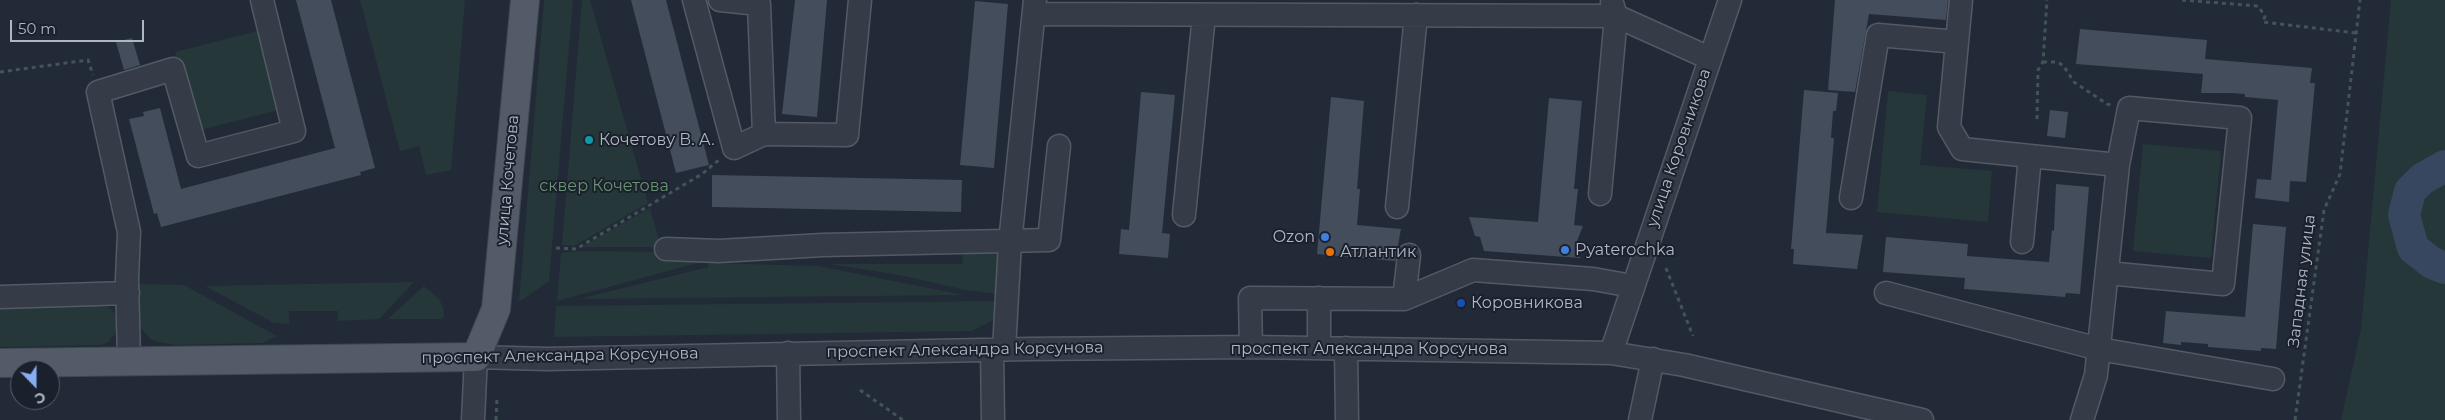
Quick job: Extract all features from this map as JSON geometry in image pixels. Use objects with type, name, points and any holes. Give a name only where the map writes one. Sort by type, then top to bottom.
[{"type":"main road","name":"улица Кочетова","points":[[476,357],[496,309],[525,0]]},
{"type":"main road","name":"проспект Александра Корсунова","points":[[0,363],[476,357]]},
{"type":"street","points":[[129,361],[129,232],[98,92],[174,69],[198,156],[294,131],[262,0]]},
{"type":"street","points":[[694,0],[734,148],[764,134],[847,135],[860,0]]},
{"type":"street","points":[[720,0],[759,4],[764,134]]},
{"type":"street","name":"улица Коровникова","points":[[1611,353],[1632,286],[1730,0]]},
{"type":"street","points":[[1962,0],[1949,127],[1962,149],[2118,165]]},
{"type":"street","points":[[993,420],[998,350],[1035,7],[1204,15],[1416,15],[1613,8],[1710,58]]},
{"type":"street","points":[[1600,194],[1613,8]]},
{"type":"street","points":[[1184,215],[1204,15]]},
{"type":"street","points":[[1397,207],[1416,15]]},
{"type":"street","points":[[1850,198],[1878,35],[1957,42]]},
{"type":"street","points":[[2082,420],[2096,375],[2118,165],[2129,108],[2240,118],[2223,284],[2107,273]]},
{"type":"street","points":[[666,249],[719,251],[823,245],[1010,243],[1049,240],[1058,146]]},
{"type":"street","points":[[2022,242],[2030,156]]},
{"type":"street","points":[[1404,299],[1409,255]]},
{"type":"street","points":[[1251,347],[1250,298],[1404,299],[1473,270],[1593,279],[1632,286]]},
{"type":"street","points":[[0,297],[128,292]]},
{"type":"street","points":[[1886,293],[2099,350],[2272,379]]},
{"type":"street","points":[[1319,298],[1319,348]]},
{"type":"street","name":"проспект Александра Корсунова","points":[[476,357],[547,359],[788,353],[1251,347],[1611,353],[1653,359],[1916,419]]},
{"type":"street","points":[[1346,348],[1347,420]]},
{"type":"street","points":[[788,353],[789,420]]},
{"type":"street","points":[[473,420],[476,357]]},
{"type":"street","points":[[1640,420],[1653,359]]},
{"type":"path","points":[[2036,119],[2038,70],[2043,62],[2047,0]]},
{"type":"path","points":[[2182,0],[2258,6],[2265,16],[2263,22],[2356,33]]},
{"type":"path","name":"Западная улица","points":[[2295,420],[2324,210],[2340,174],[2360,0]]},
{"type":"path","points":[[0,72],[88,60],[98,92]]},
{"type":"path","points":[[2043,62],[2056,62],[2063,65],[2074,82],[2107,104],[2129,108]]},
{"type":"path","points":[[556,248],[576,249],[702,174],[734,148]]},
{"type":"path","points":[[1666,268],[1693,336]]},
{"type":"path","points":[[860,390],[903,420]]},
{"type":"path","points":[[496,420],[497,397]]},
{"type":"green space","points":[[360,0],[465,0],[451,170],[426,175],[419,146],[400,151]]},
{"type":"green space","points":[[544,0],[573,0],[549,281],[519,302]]},
{"type":"green space","name":"сквер Кочетова","points":[[582,0],[590,0],[648,203],[574,246],[562,245]]},
{"type":"green space","points":[[2391,0],[2445,0],[2445,420],[2341,420],[2361,329]]},
{"type":"green space","points":[[258,31],[279,110],[196,131],[175,52]]},
{"type":"green space","points":[[1888,91],[1927,95],[1920,165],[1992,171],[1988,222],[1877,212]]},
{"type":"green space","points":[[2143,144],[2221,151],[2211,258],[2133,251]]},
{"type":"green space","points":[[650,208],[661,247],[582,247]]},
{"type":"green space","points":[[987,249],[997,253],[1001,259],[998,294],[966,290],[899,275],[830,264],[962,264],[963,255],[968,252]]},
{"type":"green space","points":[[579,251],[666,252],[667,262],[701,262],[557,301],[561,253]]},
{"type":"green space","points":[[708,263],[818,266],[964,295],[579,299],[708,267]]},
{"type":"green space","points":[[414,282],[379,319],[338,321],[338,311],[289,311],[289,324],[274,323],[205,286]]},
{"type":"green space","points":[[138,284],[184,285],[277,336],[263,343],[175,345],[158,342],[150,339],[140,327]]},
{"type":"green space","points":[[424,286],[439,299],[443,307],[444,315],[442,319],[388,319]]},
{"type":"green space","points":[[998,301],[993,320],[972,331],[554,337],[556,306]]},
{"type":"green space","points":[[100,304],[110,308],[117,317],[119,329],[108,342],[101,345],[0,347],[0,307]]},
{"type":"building","points":[[296,0],[331,0],[375,168],[360,172],[361,175],[161,227],[157,213],[154,214],[129,119],[144,116],[143,112],[160,108],[181,189],[335,148]]},
{"type":"building","points":[[631,0],[666,0],[709,165],[676,173]]},
{"type":"building","points":[[795,0],[827,0],[817,117],[782,114]]},
{"type":"building","points":[[1835,0],[1948,0],[1946,20],[1869,14],[1855,92],[1828,90]]},
{"type":"building","points":[[975,1],[1008,4],[994,168],[960,165]]},
{"type":"building","points":[[2080,29],[2207,40],[2205,59],[2312,68],[2310,83],[2315,83],[2306,182],[2290,181],[2289,202],[2255,198],[2257,179],[2271,180],[2278,100],[2245,97],[2245,94],[2201,93],[2203,74],[2076,64]]},
{"type":"building","points":[[132,38],[140,65],[124,70],[116,42]]},
{"type":"building","points":[[1804,90],[1838,93],[1836,111],[1833,111],[1831,138],[1834,138],[1826,233],[1863,235],[1857,269],[1793,264],[1794,249],[1791,249]]},
{"type":"building","points":[[1141,92],[1175,95],[1162,233],[1170,234],[1168,258],[1119,254],[1121,229],[1129,230]]},
{"type":"building","points":[[1331,97],[1364,101],[1357,189],[1360,189],[1357,225],[1401,229],[1395,261],[1317,254]]},
{"type":"building","points":[[1549,98],[1582,101],[1574,189],[1578,189],[1574,225],[1583,226],[1577,241],[1580,258],[1484,251],[1480,237],[1475,236],[1469,217],[1538,222]]},
{"type":"building","points":[[2050,110],[2068,112],[2065,138],[2047,136]]},
{"type":"building","points":[[712,175],[962,180],[961,212],[712,207]]},
{"type":"building","points":[[2056,184],[2089,187],[2080,294],[2066,293],[2065,297],[1964,289],[1965,278],[1883,272],[1886,237],[1968,244],[1967,256],[2049,262],[2052,230],[2054,231]]},
{"type":"building","points":[[2253,224],[2286,227],[2276,349],[2261,348],[2261,351],[2208,347],[2208,344],[2181,342],[2181,345],[2163,343],[2166,311],[2245,317]]},
{"type":"waterway","points":[[2445,166],[2422,179],[2410,191],[2404,215],[2413,248],[2432,263],[2445,268]]},
{"type":"place","name":"Кочетову В. А.","points":[[589,140]]},
{"type":"place","name":"Ozon","points":[[1325,237]]},
{"type":"place","name":"Pyaterochka","points":[[1565,250]]},
{"type":"place","name":"Атлантик","points":[[1330,252]]},
{"type":"place","name":"Коровникова","points":[[1461,303]]}]
